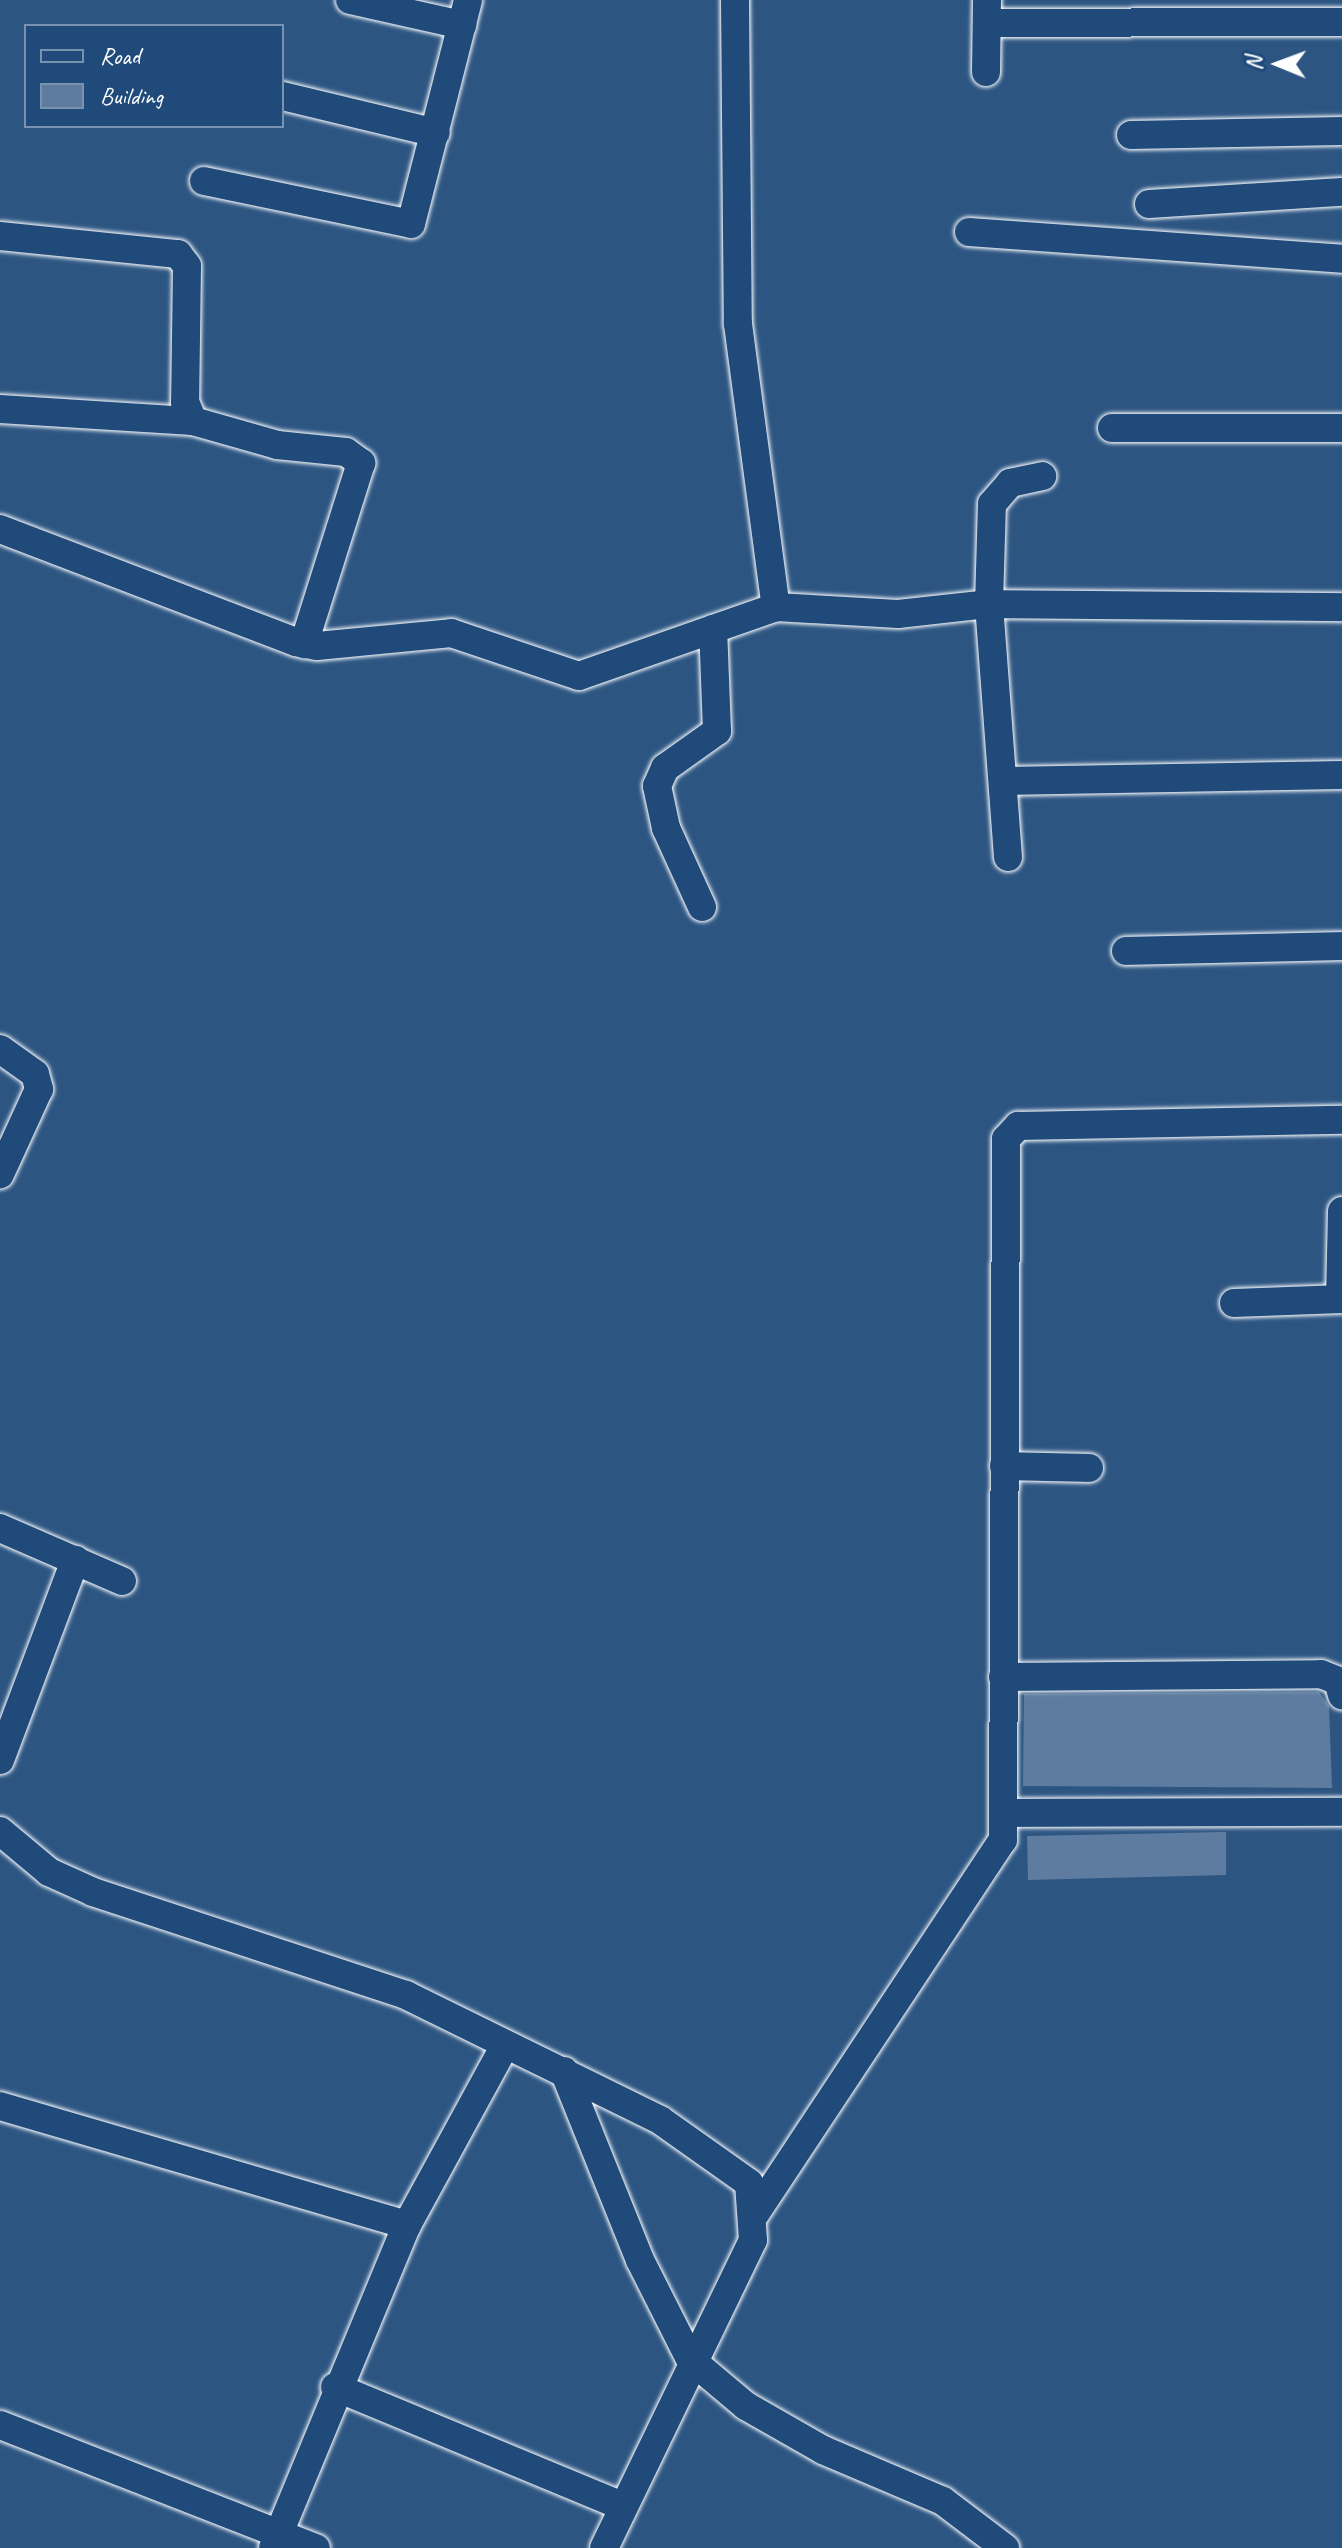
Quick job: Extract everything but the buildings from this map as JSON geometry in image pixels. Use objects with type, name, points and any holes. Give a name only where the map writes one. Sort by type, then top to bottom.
[{"type":"street","points":[[204,181],[411,224],[465,12],[350,0]]},
{"type":"street","points":[[735,0],[738,324],[776,607]]},
{"type":"street","points":[[986,72],[987,12],[1342,22]]},
{"type":"street","points":[[284,96],[436,133]]},
{"type":"street","points":[[1131,135],[1342,131]]},
{"type":"street","points":[[1149,204],[1342,192]]},
{"type":"street","points":[[969,232],[1342,259]]},
{"type":"street","points":[[0,236],[178,254],[187,266],[185,402],[193,421]]},
{"type":"street","points":[[0,409],[193,421],[277,445],[346,452],[361,463],[304,644]]},
{"type":"street","points":[[1112,428],[1342,428]]},
{"type":"street","points":[[1008,857],[989,604],[997,491],[1042,476]]},
{"type":"street","points":[[0,529],[304,644],[451,633],[579,676],[776,607],[898,614],[989,604],[1342,607]]},
{"type":"street","points":[[702,907],[666,828],[657,786],[665,768],[717,731],[713,629]]},
{"type":"street","points":[[1003,781],[1342,775]]},
{"type":"street","points":[[1126,951],[1342,946]]},
{"type":"street","points":[[0,1049],[35,1074],[39,1089],[0,1174]]},
{"type":"street","points":[[755,2214],[997,1855],[1006,1813],[1001,1159],[1018,1126],[1342,1120]]},
{"type":"street","points":[[1234,1303],[1341,1299],[1342,1211]]},
{"type":"street","points":[[1004,1466],[1089,1468]]},
{"type":"street","points":[[0,1528],[122,1581]]},
{"type":"street","points":[[0,1760],[75,1560]]},
{"type":"street","points":[[1003,1677],[1321,1674],[1338,1681],[1342,1695]]},
{"type":"street","points":[[1006,1813],[1342,1812]]},
{"type":"street","points":[[0,1831],[49,1872],[93,1892],[406,1995],[660,2120],[749,2183],[755,2214],[753,2240],[690,2359],[604,2548]]},
{"type":"street","points":[[276,2541],[335,2387],[407,2225],[505,2045]]},
{"type":"street","points":[[564,2071],[640,2260],[690,2359],[746,2406],[823,2450],[943,2501],[1005,2548]]},
{"type":"street","points":[[0,2106],[407,2225]]},
{"type":"street","points":[[335,2387],[623,2506]]},
{"type":"street","points":[[0,2425],[276,2541],[316,2548]]}]
